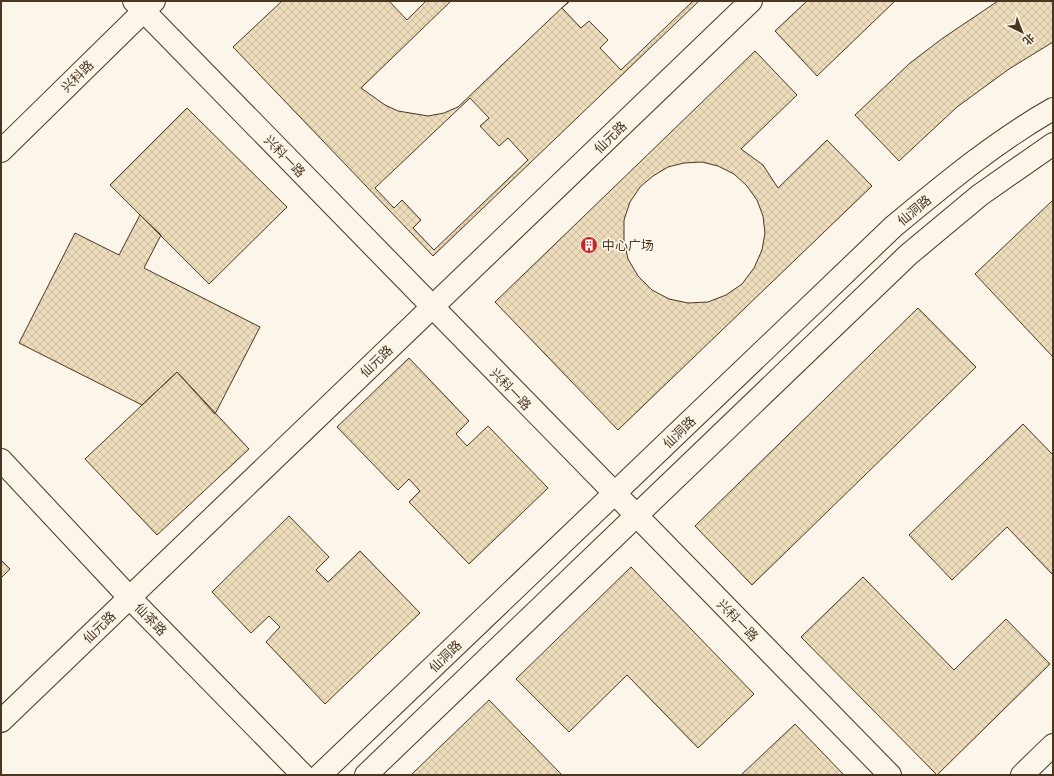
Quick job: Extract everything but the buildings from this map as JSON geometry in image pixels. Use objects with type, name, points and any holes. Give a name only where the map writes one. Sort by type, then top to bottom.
[{"type":"street","name":"仙元路","points":[[1,721],[751,1]]},
{"type":"street","name":"兴科一路","points":[[144,4],[432,307],[890,775]]},
{"type":"street","name":"兴科路","points":[[1,151],[144,4]]},
{"type":"street","name":"仙洞路","points":[[320,775],[894,226],[966,167],[1023,127],[1053,109]]},
{"type":"street","points":[[366,775],[908,255],[980,195],[1053,144]]},
{"type":"street","name":"仙茶路","points":[[1,460],[129,597],[303,775]]},
{"type":"street","points":[[1022,775],[1053,745]]},
{"type":"place","name":"中心广场","points":[[589,245]]}]
